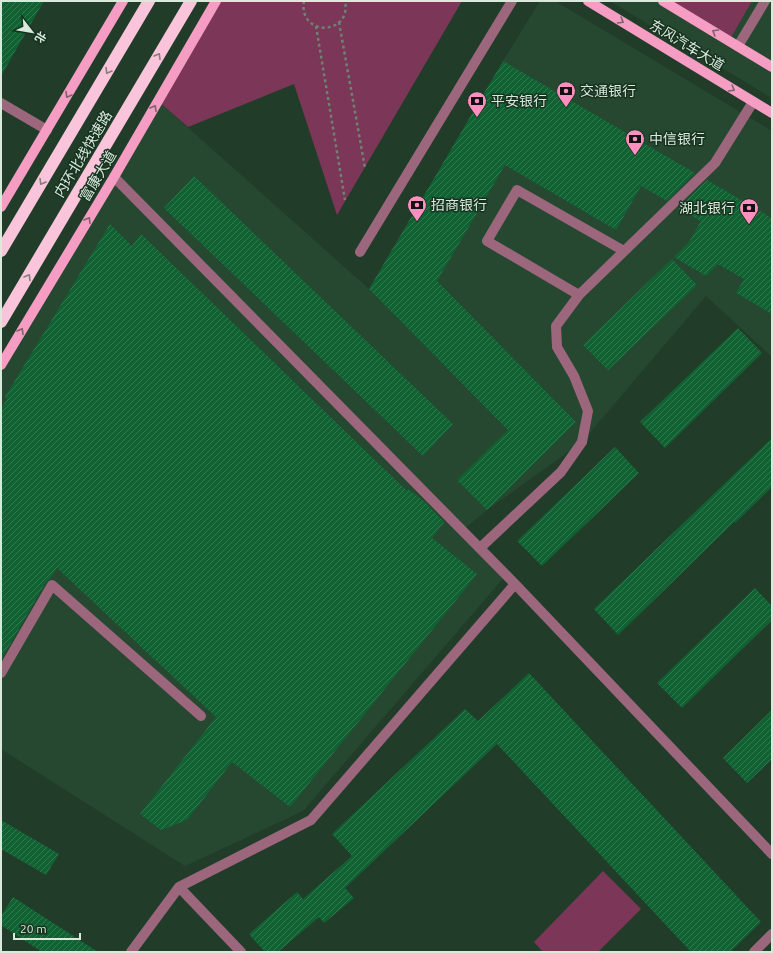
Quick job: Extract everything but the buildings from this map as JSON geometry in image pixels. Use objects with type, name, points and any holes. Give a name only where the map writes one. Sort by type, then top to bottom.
[{"type":"highway","name":"内环北线快速路","points":[[1,251],[149,1]]},
{"type":"highway","name":"内环北线快速路","points":[[1,322],[191,1]]},
{"type":"main road","points":[[1,207],[123,1]]},
{"type":"main road","name":"富康大道","points":[[1,365],[114,177],[216,1]]},
{"type":"main road","name":"东风汽车大道","points":[[588,1],[772,113]]},
{"type":"main road","name":"东风汽车大道","points":[[663,1],[772,67]]},
{"type":"street","points":[[360,252],[512,1]]},
{"type":"street","points":[[738,46],[765,1]]},
{"type":"street","points":[[480,548],[562,472],[582,442],[588,411],[574,376],[557,347],[556,326],[579,295],[715,163],[753,102]]},
{"type":"street","points":[[1,103],[47,130]]},
{"type":"street","points":[[114,177],[480,548],[770,849]]},
{"type":"street","points":[[579,295],[486,241],[517,190],[624,251]]},
{"type":"street","points":[[131,952],[179,888],[311,820],[515,584]]},
{"type":"street","points":[[1,673],[52,585],[201,716]]},
{"type":"street","points":[[179,888],[241,952]]},
{"type":"street","points":[[754,952],[772,934]]},
{"type":"path","points":[[304,1],[304,13],[308,20],[316,26],[327,28],[334,26],[344,17],[346,1]]},
{"type":"path","points":[[339,22],[364,168]]},
{"type":"path","points":[[316,26],[345,200]]},
{"type":"shaded area","points":[[216,1],[462,1],[337,215],[294,84],[188,127],[158,101]]},
{"type":"shaded area","points":[[540,1],[555,1],[772,131],[772,357],[706,296],[582,442],[487,510],[463,530],[506,575],[303,811],[185,866],[1,749],[1,373],[158,101],[369,289]]},
{"type":"shaded area","points":[[610,1],[772,1],[772,98]]},
{"type":"shaded area","points":[[662,1],[752,1],[729,41]]},
{"type":"shaded area","points":[[603,871],[641,909],[598,952],[543,952],[534,942]]},
{"type":"place","name":"交通银行","points":[[566,108]]},
{"type":"place","name":"平安银行","points":[[477,118]]},
{"type":"place","name":"中信银行","points":[[635,156]]},
{"type":"place","name":"招商银行","points":[[417,222]]},
{"type":"place","name":"湖北银行","points":[[749,225]]}]
